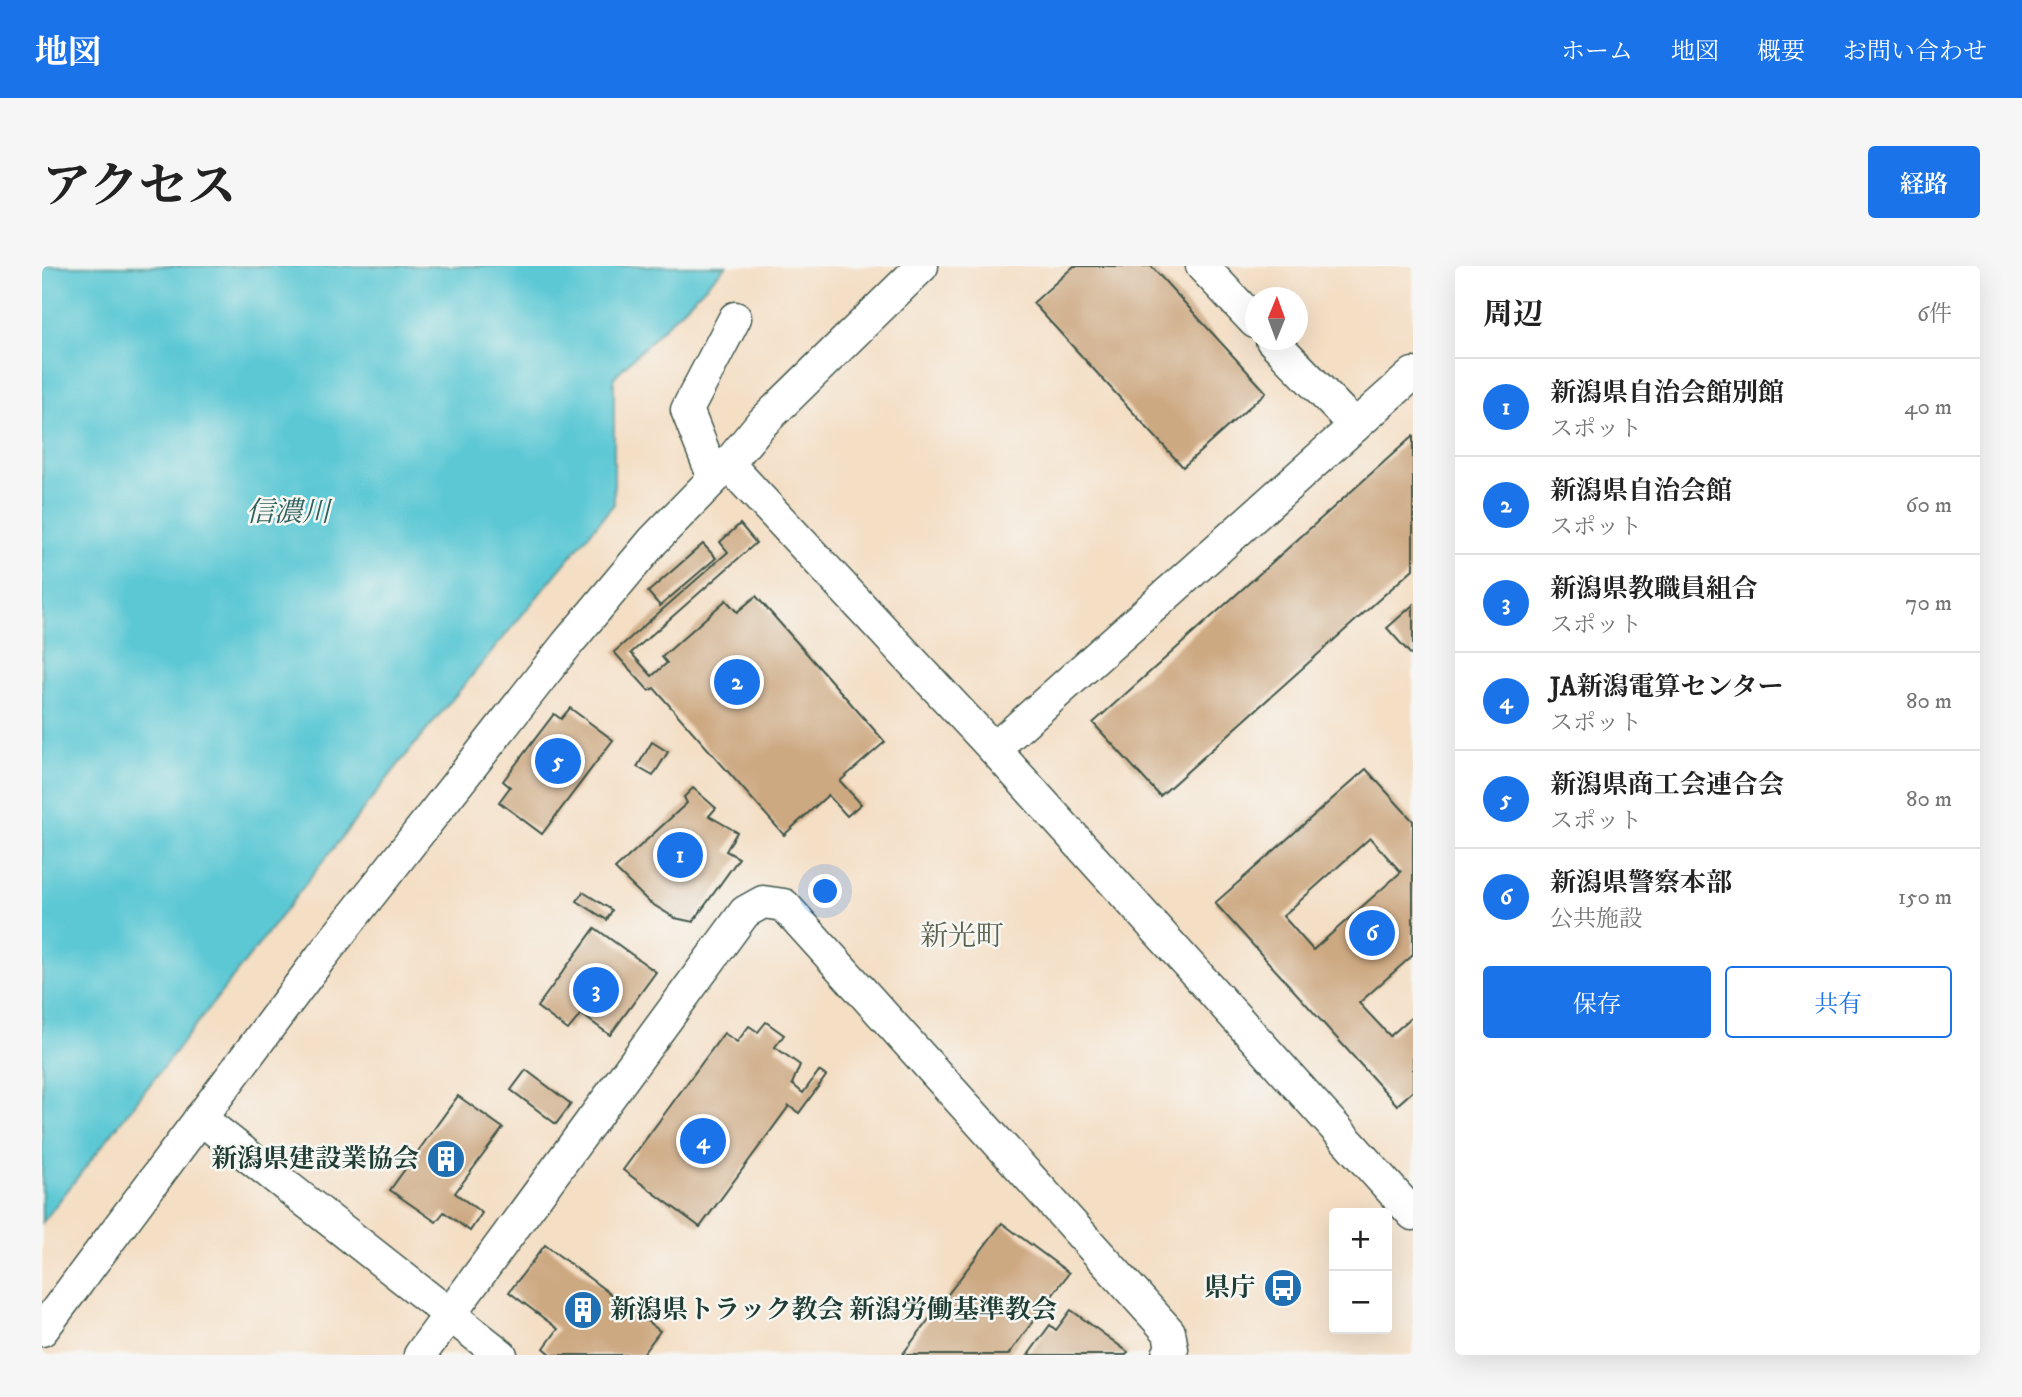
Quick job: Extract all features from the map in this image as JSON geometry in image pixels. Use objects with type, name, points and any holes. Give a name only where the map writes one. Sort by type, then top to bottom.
[{"type":"street","points":[[42,1330],[489,740],[653,541],[721,471],[760,425],[922,266]]},
{"type":"street","points":[[1202,266],[1245,311]]},
{"type":"street","points":[[734,318],[687,410],[721,471],[995,749],[1410,1204]]},
{"type":"street","points":[[1282,350],[1355,426]]},
{"type":"street","points":[[995,749],[1413,374]]},
{"type":"street","points":[[420,1355],[745,912],[763,902],[784,905],[1169,1332],[1172,1349],[1168,1355]]},
{"type":"street","points":[[200,1118],[501,1355]]},
{"type":"water","name":"信濃川","points":[[42,266],[726,266],[614,377],[614,504],[402,760],[42,1223]]},
{"type":"building","points":[[1074,266],[1151,266],[1266,392],[1183,467],[1033,303]]},
{"type":"building","points":[[1413,436],[1413,569],[1160,796],[1093,723]]},
{"type":"building","points":[[740,524],[756,543],[631,653],[652,676],[667,663],[662,657],[726,600],[737,612],[756,596],[885,742],[840,781],[861,804],[847,816],[828,795],[784,835],[654,688],[649,691],[614,652],[728,552],[720,542]]},
{"type":"building","points":[[703,544],[716,558],[660,606],[648,592]]},
{"type":"building","points":[[1413,605],[1413,657],[1387,628]]},
{"type":"building","points":[[570,708],[613,740],[542,834],[499,802],[510,787],[503,781],[554,714],[561,719]]},
{"type":"building","points":[[652,742],[668,752],[653,776],[637,767]]},
{"type":"building","points":[[1366,769],[1413,821],[1413,955],[1359,1003],[1390,1036],[1413,1016],[1413,1091],[1397,1105],[1215,903]],"holes":[[[1370,838],[1401,872],[1313,950],[1283,916]]]},
{"type":"building","points":[[693,788],[716,808],[709,816],[737,832],[726,851],[739,858],[693,922],[675,918],[649,902],[615,869],[687,803],[684,797]]},
{"type":"building","points":[[583,892],[612,910],[607,920],[577,901]]},
{"type":"building","points":[[595,928],[656,972],[610,1035],[581,1014],[568,1030],[537,1007]]},
{"type":"building","points":[[766,1022],[784,1035],[775,1047],[800,1065],[792,1084],[803,1093],[819,1071],[826,1076],[799,1113],[789,1106],[700,1227],[623,1170],[724,1033],[737,1042],[749,1026],[758,1032]]},
{"type":"building","points":[[526,1070],[571,1104],[556,1124],[511,1090]]},
{"type":"building","name":"新潟県建設業協会","points":[[458,1096],[503,1128],[455,1193],[482,1213],[470,1231],[444,1212],[436,1222],[390,1190]]},
{"type":"building","points":[[1002,1223],[1069,1273],[1008,1355],[902,1355]]},
{"type":"building","name":"新潟県トラック教会 新潟労働基準教会","points":[[545,1245],[660,1331],[642,1355],[552,1355],[544,1348],[558,1329],[509,1292]]},
{"type":"building","points":[[1071,1310],[1128,1352],[1126,1355],[1028,1355],[1050,1325],[1056,1330]]},
{"type":"place","name":"新潟県自治会館","points":[[737,682]]},
{"type":"place","name":"新潟県商工会連合会","points":[[558,761]]},
{"type":"place","name":"新潟県自治会館別館","points":[[680,855]]},
{"type":"place","name":"新潟県警察本部","points":[[1372,933]]},
{"type":"place","name":"新潟県教職員組合","points":[[596,990]]},
{"type":"place","name":"JA新潟電算センター","points":[[703,1141]]},
{"type":"place","name":"新潟県建設業協会","points":[[446,1159]]},
{"type":"place","name":"県庁","points":[[1283,1288]]},
{"type":"place","name":"新潟県トラック教会 新潟労働基準教会","points":[[583,1310]]},
{"type":"district","name":"新光町","points":[[962,936]]}]
